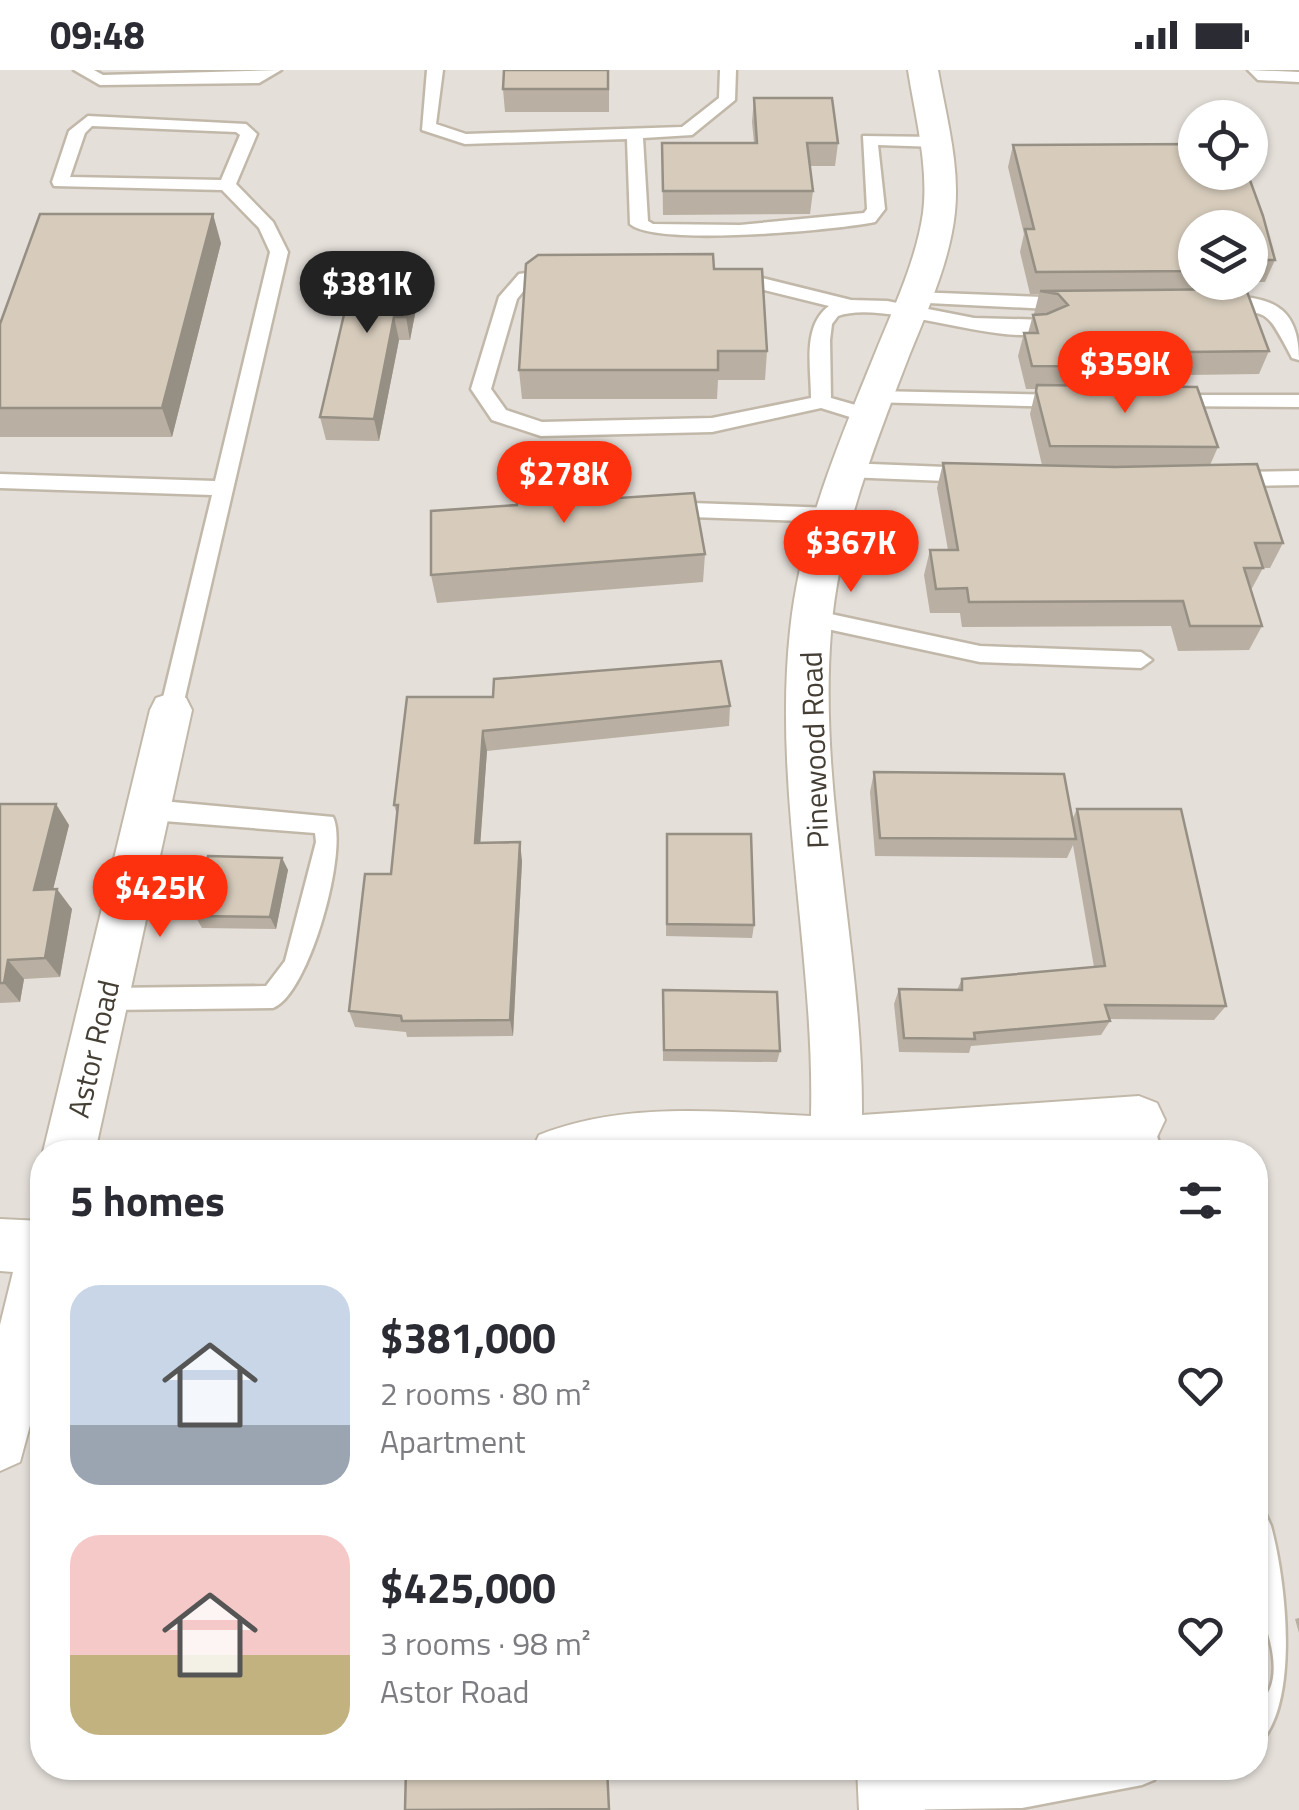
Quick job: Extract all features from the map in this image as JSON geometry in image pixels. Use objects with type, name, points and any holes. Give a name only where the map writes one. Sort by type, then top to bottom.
[{"type":"street","name":"Pinewood Road","points":[[836,1140],[837,1088],[809,727],[812,618],[818,569],[846,470],[912,304],[940,214],[936,142],[924,70]]},
{"type":"street","name":"Astor Road","points":[[72,1140],[171,710]]},
{"type":"street","points":[[620,1140],[652,1134],[737,1140]]},
{"type":"street","points":[[1032,1140],[1144,1136]]},
{"type":"street","points":[[0,1245],[30,1247]]},
{"type":"street","points":[[0,1442],[30,1315]]},
{"type":"lane","points":[[82,70],[100,80],[259,78],[273,70]]},
{"type":"lane","points":[[435,70],[428,127],[465,139],[686,132],[727,100],[728,70]]},
{"type":"lane","points":[[1256,70],[1258,76],[1299,77]]},
{"type":"lane","points":[[171,710],[280,252],[267,226],[227,185],[60,182],[78,130],[88,121],[240,126],[249,134],[227,185]]},
{"type":"lane","points":[[635,134],[639,224],[650,229],[740,230],[869,218],[876,209],[869,140],[936,142]]},
{"type":"lane","points":[[574,273],[525,278],[508,297],[481,389],[499,415],[541,429],[712,425],[821,402],[870,406],[1094,401]]},
{"type":"lane","points":[[713,275],[848,306],[1084,304]]},
{"type":"lane","points":[[1198,302],[1256,302],[1275,311],[1292,332],[1299,354]]},
{"type":"lane","points":[[912,304],[960,323],[1049,326]]},
{"type":"lane","points":[[821,402],[822,324],[832,311],[848,306]]},
{"type":"lane","points":[[1150,401],[1299,401]]},
{"type":"lane","points":[[846,470],[996,476]]},
{"type":"lane","points":[[1215,479],[1299,478]]},
{"type":"lane","points":[[0,481],[224,488]]},
{"type":"lane","points":[[648,508],[832,516]]},
{"type":"lane","points":[[812,618],[980,654],[1141,660]]},
{"type":"lane","points":[[106,998],[274,997],[296,964],[328,842],[325,824],[150,810]]},
{"type":"lane","points":[[1268,1573],[1292,1661],[1278,1711],[1268,1719]]},
{"type":"lane","points":[[891,1791],[1022,1791],[1079,1780]]},
{"type":"shaded area","points":[[0,70],[1299,70],[1299,1810],[0,1810]]},
{"type":"building","points":[[504,70],[608,70],[608,89],[503,89]]},
{"type":"building","points":[[754,98],[832,98],[838,143],[807,143],[813,191],[663,191],[662,143],[757,143]]},
{"type":"building","points":[[1178,144],[1178,190],[1254,190],[1261,210],[1178,210],[1178,271],[1036,272],[1025,229],[1034,229],[1013,145]]},
{"type":"building","points":[[40,214],[213,214],[162,408],[0,408],[0,324]]},
{"type":"building","points":[[1268,234],[1275,260],[1268,260]]},
{"type":"building","points":[[713,254],[714,269],[762,269],[767,351],[718,351],[718,370],[519,370],[526,264],[538,255]]},
{"type":"building","points":[[357,259],[417,260],[406,317],[394,317],[374,419],[320,417]]},
{"type":"building","points":[[1178,290],[1178,300],[1250,300],[1269,351],[1186,352],[1191,367],[1032,366],[1024,333],[1038,333],[1033,315],[1068,305],[1058,294],[1040,291]]},
{"type":"building","points":[[1037,385],[1197,387],[1218,447],[1050,446]]},
{"type":"building","points":[[943,463],[1115,467],[1257,464],[1283,543],[1255,543],[1263,568],[1244,568],[1262,626],[1190,626],[1183,601],[969,602],[967,588],[936,589],[930,550],[958,550]]},
{"type":"building","points":[[601,464],[604,499],[694,493],[705,554],[431,575],[431,511],[517,505],[514,469]]},
{"type":"building","points":[[721,661],[730,706],[483,731],[475,843],[520,842],[510,1020],[402,1021],[401,1016],[349,1011],[365,874],[391,874],[398,805],[394,805],[407,697],[493,697],[494,679]]},
{"type":"building","points":[[874,772],[1064,774],[1076,839],[880,838]]},
{"type":"building","points":[[0,804],[56,804],[34,890],[57,889],[45,958],[8,960],[4,983],[0,983]]},
{"type":"building","points":[[1077,809],[1181,809],[1226,1006],[1105,1005],[1110,1021],[974,1033],[975,1039],[904,1038],[899,989],[962,990],[962,979],[1105,966]]},
{"type":"building","points":[[667,834],[751,834],[754,925],[667,924]]},
{"type":"building","points":[[208,856],[282,858],[270,917],[195,916]]},
{"type":"building","points":[[663,990],[777,992],[780,1051],[664,1050]]},
{"type":"building","points":[[406,1780],[608,1780],[609,1809],[405,1810]]}]
